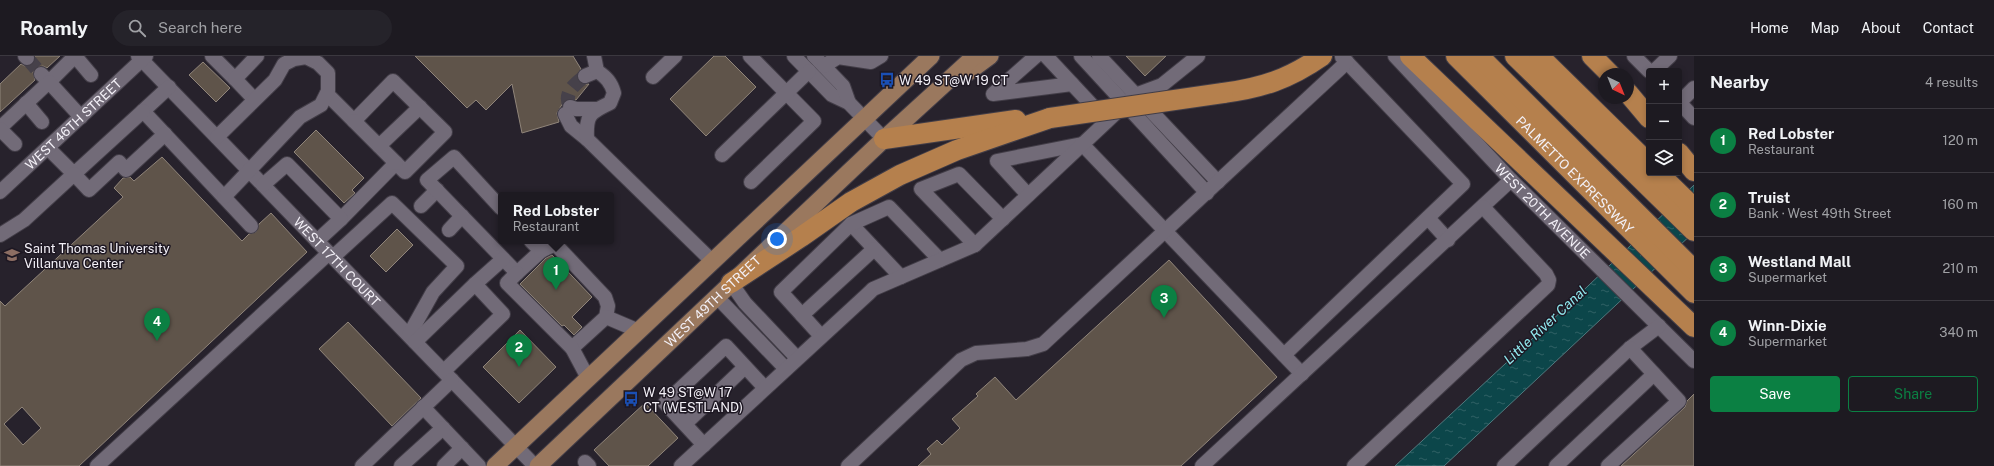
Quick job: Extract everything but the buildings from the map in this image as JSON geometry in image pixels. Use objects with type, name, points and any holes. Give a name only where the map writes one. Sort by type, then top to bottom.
[{"type":"highway","points":[[884,139],[1012,120],[1050,118],[1250,90],[1278,81],[1300,71],[1322,56]]},
{"type":"highway","points":[[1410,56],[1608,243],[1694,327]]},
{"type":"highway","name":"PALMETTO EXPRESSWAY","points":[[1456,56],[1686,270],[1694,293]]},
{"type":"highway","points":[[1479,56],[1632,220]]},
{"type":"highway","points":[[1515,56],[1661,184],[1694,208]]},
{"type":"highway","points":[[1539,56],[1646,161]]},
{"type":"highway","points":[[1592,56],[1604,68]]},
{"type":"highway","points":[[1634,100],[1646,114]]},
{"type":"highway","points":[[730,283],[801,237],[851,202],[900,175],[957,150],[1050,118]]},
{"type":"highway","points":[[1661,184],[1694,231]]},
{"type":"main road","name":"WEST 49TH STREET","points":[[495,466],[931,56]]},
{"type":"main road","name":"WEST 49TH STREET","points":[[538,466],[730,283],[975,56]]},
{"type":"main road","points":[[932,95],[958,80],[990,56]]},
{"type":"street","points":[[15,144],[0,128],[26,103],[45,78],[75,56],[91,75]]},
{"type":"street","points":[[212,56],[254,99]]},
{"type":"street","points":[[235,79],[258,56]]},
{"type":"street","points":[[588,138],[586,121],[592,112],[610,103],[614,93],[612,85],[606,77],[591,73],[594,56]]},
{"type":"street","points":[[653,77],[675,56]]},
{"type":"street","points":[[750,56],[814,121],[751,182]]},
{"type":"street","points":[[794,56],[832,95],[849,103],[884,139]]},
{"type":"street","points":[[819,61],[838,57],[871,62],[881,56]]},
{"type":"street","points":[[1036,56],[993,94],[1072,84]]},
{"type":"street","points":[[1046,56],[1107,121]]},
{"type":"street","points":[[1081,56],[1130,99],[1218,182]]},
{"type":"street","points":[[1099,56],[1130,99],[1207,193]]},
{"type":"street","points":[[681,466],[873,289],[975,245],[1130,99],[1162,85],[1198,56]]},
{"type":"street","name":"WEST 20TH AVENUE","points":[[1395,56],[1510,180],[1694,361]]},
{"type":"street","points":[[1634,56],[1646,68]]},
{"type":"street","points":[[1657,68],[1670,56]]},
{"type":"street","name":"WEST 17TH COURT","points":[[142,57],[263,185],[535,466]]},
{"type":"street","name":"WEST 46TH STREET","points":[[1,187],[48,148],[142,57]]},
{"type":"street","points":[[217,137],[275,80],[284,64],[294,59],[306,57],[318,63],[328,73],[327,94],[321,105],[300,117],[248,169],[224,197]]},
{"type":"street","points":[[848,466],[961,360],[976,353],[1027,349],[1042,344],[1207,193],[1344,59],[1463,184],[1284,355]]},
{"type":"street","points":[[819,61],[843,86],[849,103]]},
{"type":"street","points":[[722,155],[809,72]]},
{"type":"street","points":[[45,78],[81,117]]},
{"type":"street","points":[[327,94],[354,121],[405,172],[444,132],[393,81],[354,121]]},
{"type":"street","points":[[0,235],[24,220],[169,87]]},
{"type":"street","points":[[1682,99],[1694,88]]},
{"type":"street","points":[[26,103],[42,122]]},
{"type":"street","points":[[1681,104],[1694,118]]},
{"type":"street","points":[[379,146],[420,107]]},
{"type":"street","points":[[597,109],[568,111],[571,126],[588,138],[713,262]]},
{"type":"street","points":[[144,111],[251,226]]},
{"type":"street","points":[[48,148],[89,190],[119,162],[126,170],[165,134]]},
{"type":"street","points":[[1028,195],[997,161],[1082,144]]},
{"type":"street","points":[[1082,144],[1166,230],[1302,374]]},
{"type":"street","points":[[498,205],[454,157],[428,180],[517,274]]},
{"type":"street","points":[[317,241],[396,163]]},
{"type":"street","points":[[263,185],[287,164],[341,218]]},
{"type":"street","points":[[975,245],[921,189],[959,174],[1003,219]]},
{"type":"street","points":[[1202,466],[1448,240],[1510,180]]},
{"type":"street","points":[[421,206],[437,190]]},
{"type":"street","points":[[97,466],[331,255],[392,203],[457,266],[433,292],[412,339]]},
{"type":"street","points":[[821,336],[781,292],[852,224],[889,207],[940,260]]},
{"type":"street","points":[[1354,466],[1548,285],[1549,280],[1546,274],[1483,207]]},
{"type":"street","points":[[448,230],[462,216]]},
{"type":"street","points":[[1428,218],[1448,240]]},
{"type":"street","points":[[852,224],[901,277]]},
{"type":"street","points":[[572,348],[606,317],[608,306],[605,297],[555,244],[536,246],[517,274],[508,283],[572,348],[588,378]]},
{"type":"street","points":[[802,315],[874,249]]},
{"type":"street","points":[[412,339],[503,259]]},
{"type":"street","points":[[730,283],[745,303],[797,358]]},
{"type":"street","points":[[362,466],[423,407],[448,376],[503,314],[475,284]]},
{"type":"street","points":[[716,297],[786,369]]},
{"type":"street","points":[[606,317],[639,331]]},
{"type":"street","points":[[1504,466],[1630,348],[1659,326]]},
{"type":"street","points":[[704,445],[665,403],[726,346],[765,388]]},
{"type":"street","points":[[1608,466],[1679,401],[1630,348]]},
{"type":"street","points":[[685,424],[745,367]]},
{"type":"street","points":[[1556,466],[1654,374]]},
{"type":"street","points":[[423,407],[479,466]]},
{"type":"street","points":[[400,466],[442,428]]},
{"type":"street","points":[[444,466],[462,448]]},
{"type":"water","points":[[1694,185],[1694,232],[1444,466],[1395,466],[1546,326]]},
{"type":"tunnel","points":[[27,58],[41,74]]},
{"type":"tunnel","points":[[570,107],[568,102],[569,93],[585,76]]},
{"type":"place","name":"W 49 ST@W 19 CT","points":[[887,80]]},
{"type":"place","name":"Saint Thomas University Villanuva Center","points":[[12,255]]},
{"type":"place","name":"Red Lobster","points":[[556,290]]},
{"type":"place","name":"Westland Mall","points":[[1164,318]]},
{"type":"place","name":"Winn-Dixie","points":[[157,341]]},
{"type":"place","name":"Truist","points":[[519,367]]},
{"type":"place","name":"W 49 ST@W 17 CT (WESTLAND)","points":[[631,399]]},
{"type":"water label","name":"Little River Canal","points":[[1545,325]]}]
